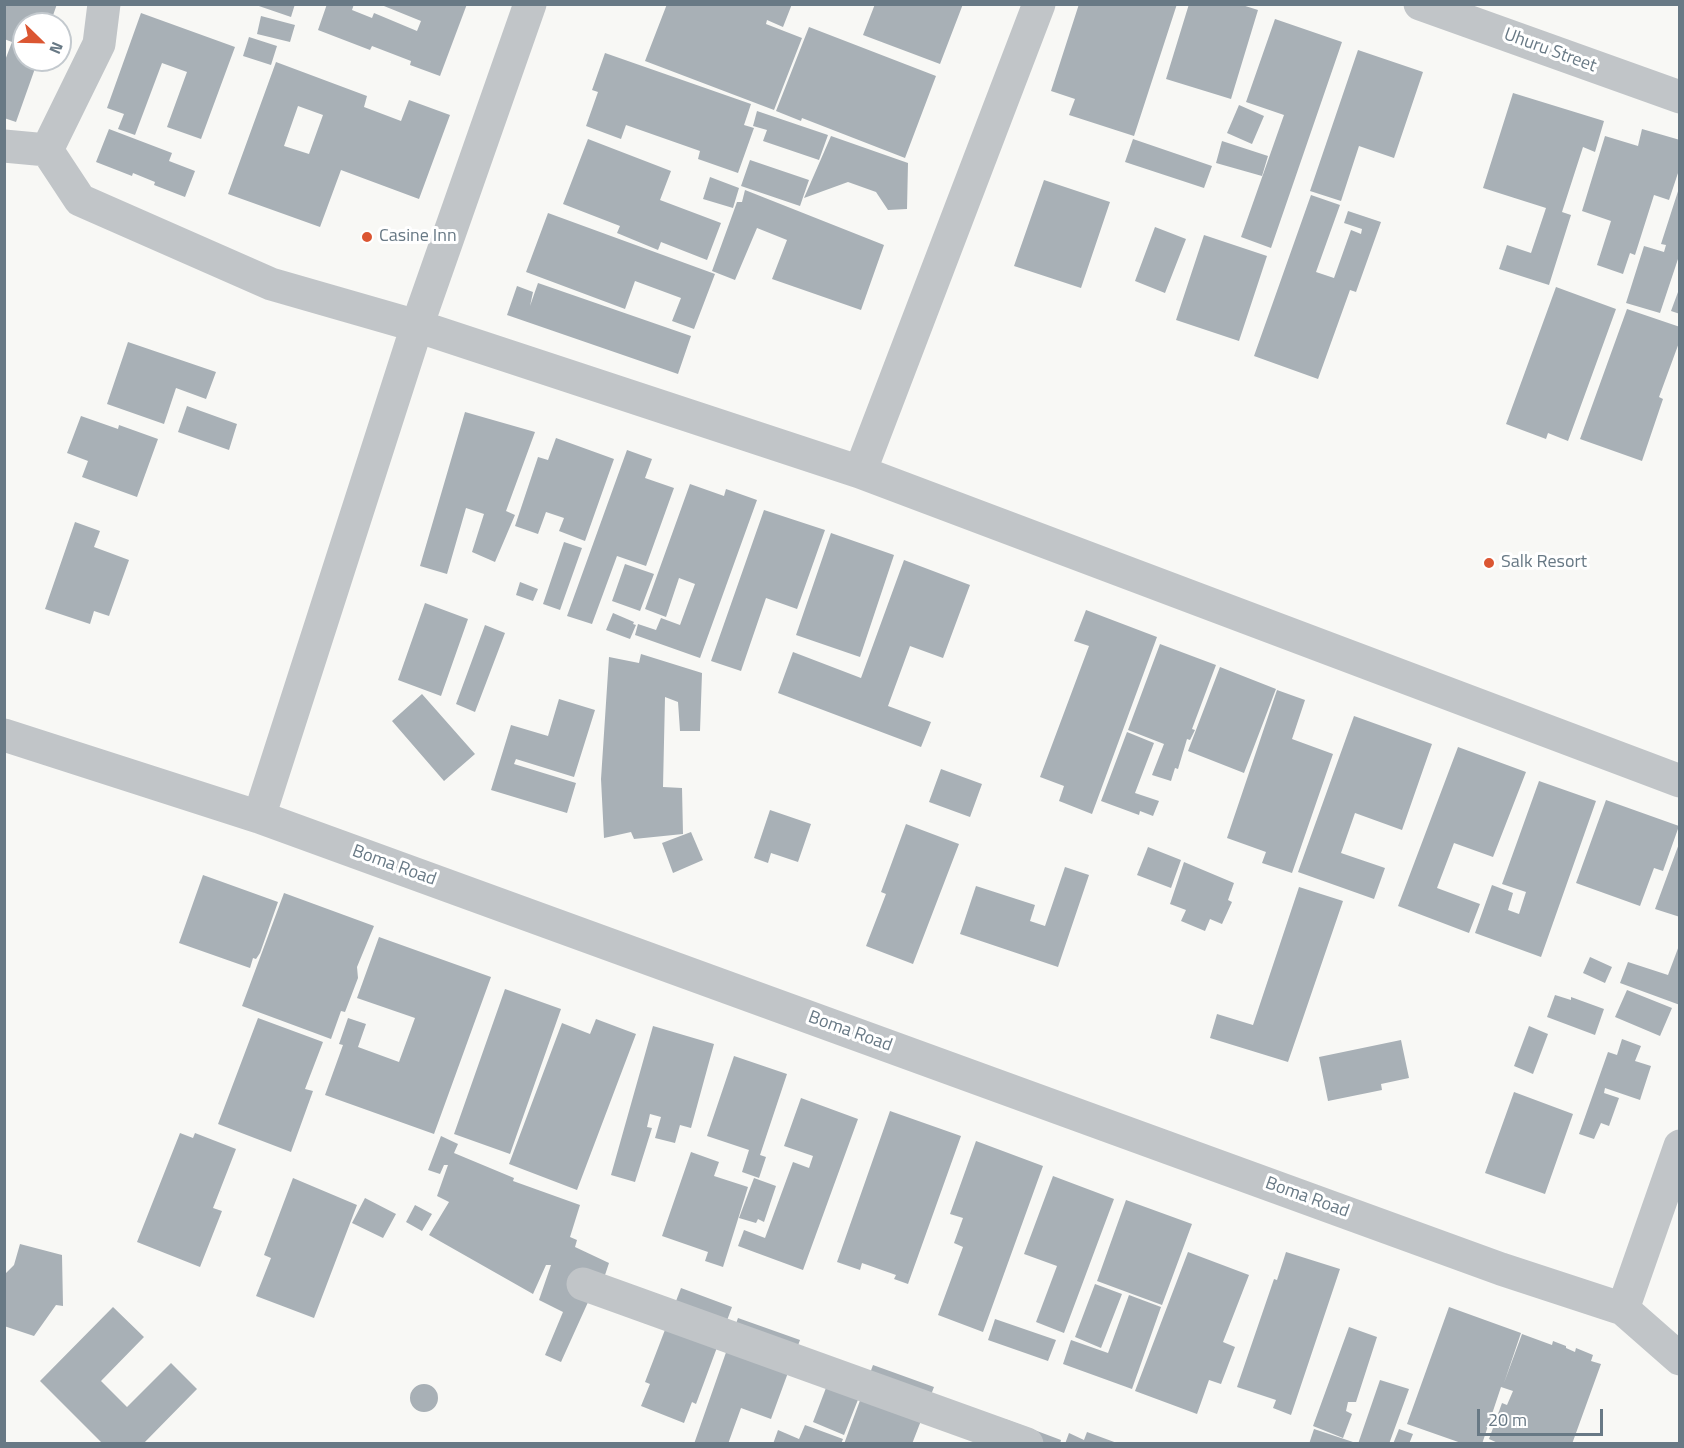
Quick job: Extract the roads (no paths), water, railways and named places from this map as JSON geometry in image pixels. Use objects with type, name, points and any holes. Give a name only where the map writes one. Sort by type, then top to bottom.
[{"type":"street","points":[[47,150],[99,44],[104,4]]},
{"type":"street","points":[[259,817],[417,326],[530,4]]},
{"type":"street","points":[[860,472],[1039,4]]},
{"type":"street","name":"Uhuru Street","points":[[1420,4],[1680,97]]},
{"type":"street","points":[[4,146],[47,150]]},
{"type":"street","points":[[47,150],[80,200],[271,284],[417,326],[860,472],[1680,781]]},
{"type":"street","name":"Boma Road","points":[[4,735],[259,817],[1490,1264],[1623,1309],[1680,1359]]},
{"type":"street","points":[[1623,1309],[1680,1146]]},
{"type":"street","points":[[583,1284],[1027,1443]]},
{"type":"place","name":"Casine Inn","points":[[367,237]]},
{"type":"place","name":"Salk Resort","points":[[1489,563]]}]
